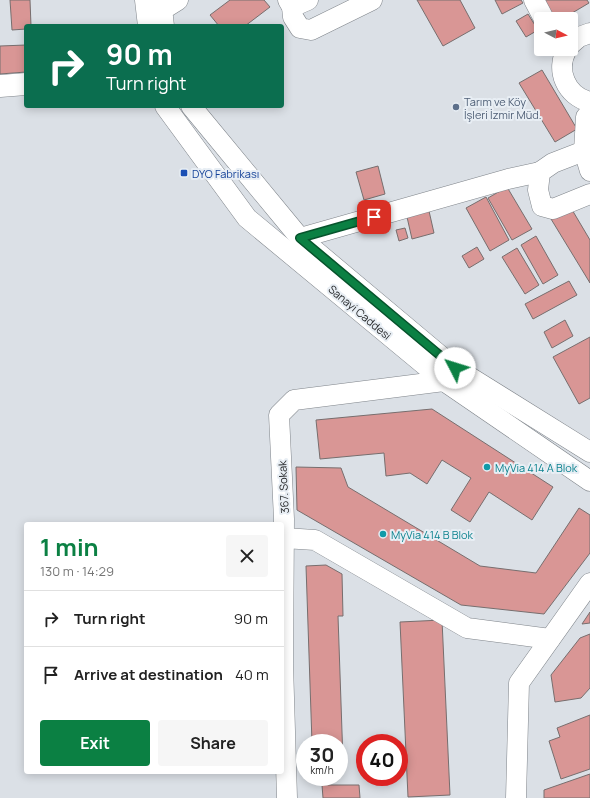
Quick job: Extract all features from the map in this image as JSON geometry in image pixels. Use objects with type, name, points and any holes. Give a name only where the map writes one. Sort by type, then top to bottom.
[{"type":"main road","points":[[0,86],[24,84]]},
{"type":"street","points":[[296,2],[293,17],[300,28],[311,30],[372,0]]},
{"type":"street","points":[[534,0],[540,12]]},
{"type":"street","points":[[149,24],[162,7]]},
{"type":"street","points":[[578,38],[590,33]]},
{"type":"street","points":[[564,56],[562,66],[563,78],[569,89],[578,97],[590,102]]},
{"type":"street","name":"Sanayi Caddesi","points":[[166,108],[247,218],[590,481]]},
{"type":"street","name":"Sanayi Caddesi","points":[[193,108],[300,238],[450,374],[590,452]]},
{"type":"street","points":[[590,113],[586,117],[584,151],[590,172]]},
{"type":"street","points":[[300,238],[508,179],[540,172],[553,162],[584,151]]},
{"type":"street","points":[[540,172],[538,190],[542,206],[553,209],[590,194]]},
{"type":"street","name":"367. Sokak","points":[[283,522],[279,415],[294,400],[450,374]]},
{"type":"street","points":[[284,538],[315,540],[467,628],[550,639]]},
{"type":"street","points":[[516,798],[519,683],[590,583]]},
{"type":"street","name":"367. Sokak","points":[[284,709],[286,798]]},
{"type":"building","points":[[10,0],[30,0],[31,24],[24,24],[24,29],[12,30]]},
{"type":"building","points":[[230,0],[264,0],[270,7],[248,24],[217,24],[210,15]]},
{"type":"building","points":[[417,0],[460,0],[475,28],[443,46]]},
{"type":"building","points":[[495,0],[521,0],[523,3],[502,14]]},
{"type":"building","points":[[542,0],[587,0],[589,3],[574,12],[549,12]]},
{"type":"building","points":[[528,14],[534,24],[534,32],[526,37],[516,21]]},
{"type":"building","points":[[24,45],[24,72],[0,74],[0,46]]},
{"type":"building","points":[[542,70],[577,129],[555,142],[519,83]]},
{"type":"building","points":[[378,166],[385,194],[364,200],[356,172]]},
{"type":"building","points":[[507,187],[532,229],[512,240],[488,198]]},
{"type":"building","points":[[486,197],[509,240],[490,251],[466,208]]},
{"type":"building","points":[[571,208],[590,240],[590,283],[551,219]]},
{"type":"building","points":[[429,211],[434,233],[412,239],[407,217]]},
{"type":"building","points":[[405,228],[408,238],[399,241],[396,230]]},
{"type":"building","points":[[536,236],[558,275],[543,284],[521,245]]},
{"type":"building","points":[[477,247],[484,259],[469,268],[462,256]]},
{"type":"building","points":[[517,248],[539,285],[525,294],[502,257]]},
{"type":"building","points":[[569,281],[577,295],[533,319],[525,304]]},
{"type":"building","points":[[565,320],[573,336],[552,348],[544,332]]},
{"type":"building","points":[[590,337],[590,398],[579,404],[553,357]]},
{"type":"building","name":"MyVia 414 A Blok","points":[[432,409],[553,487],[532,520],[489,492],[470,522],[451,510],[471,478],[442,460],[427,484],[410,473],[386,476],[384,453],[320,459],[316,420]]},
{"type":"building","name":"MyVia 414 B Blok","points":[[296,467],[341,468],[348,487],[480,566],[536,573],[579,508],[590,515],[590,553],[544,614],[461,605],[297,510]]},
{"type":"building","points":[[326,565],[342,574],[343,616],[338,616],[342,734],[312,734],[306,566]]},
{"type":"building","points":[[590,612],[590,623],[582,624]]},
{"type":"building","points":[[442,620],[450,795],[408,797],[408,734],[405,734],[400,622]]},
{"type":"building","points":[[590,634],[590,688],[581,698],[555,702],[551,675],[580,638]]},
{"type":"building","points":[[590,715],[590,769],[561,779],[549,741],[560,737],[557,728]]},
{"type":"building","points":[[590,774],[590,798],[544,798],[544,790]]},
{"type":"building","points":[[322,786],[359,786],[360,798],[323,798]]},
{"type":"place","name":"Tarım ve Köy İşleri İzmir Müd.","points":[[456,107]]},
{"type":"place","name":"DYO Fabrikası","points":[[184,173]]},
{"type":"place","name":"MyVia 414 A Blok","points":[[487,467]]},
{"type":"place","name":"MyVia 414 B Blok","points":[[383,534]]},
{"type":"route","points":[[374,217],[300,238],[455,368]]}]
